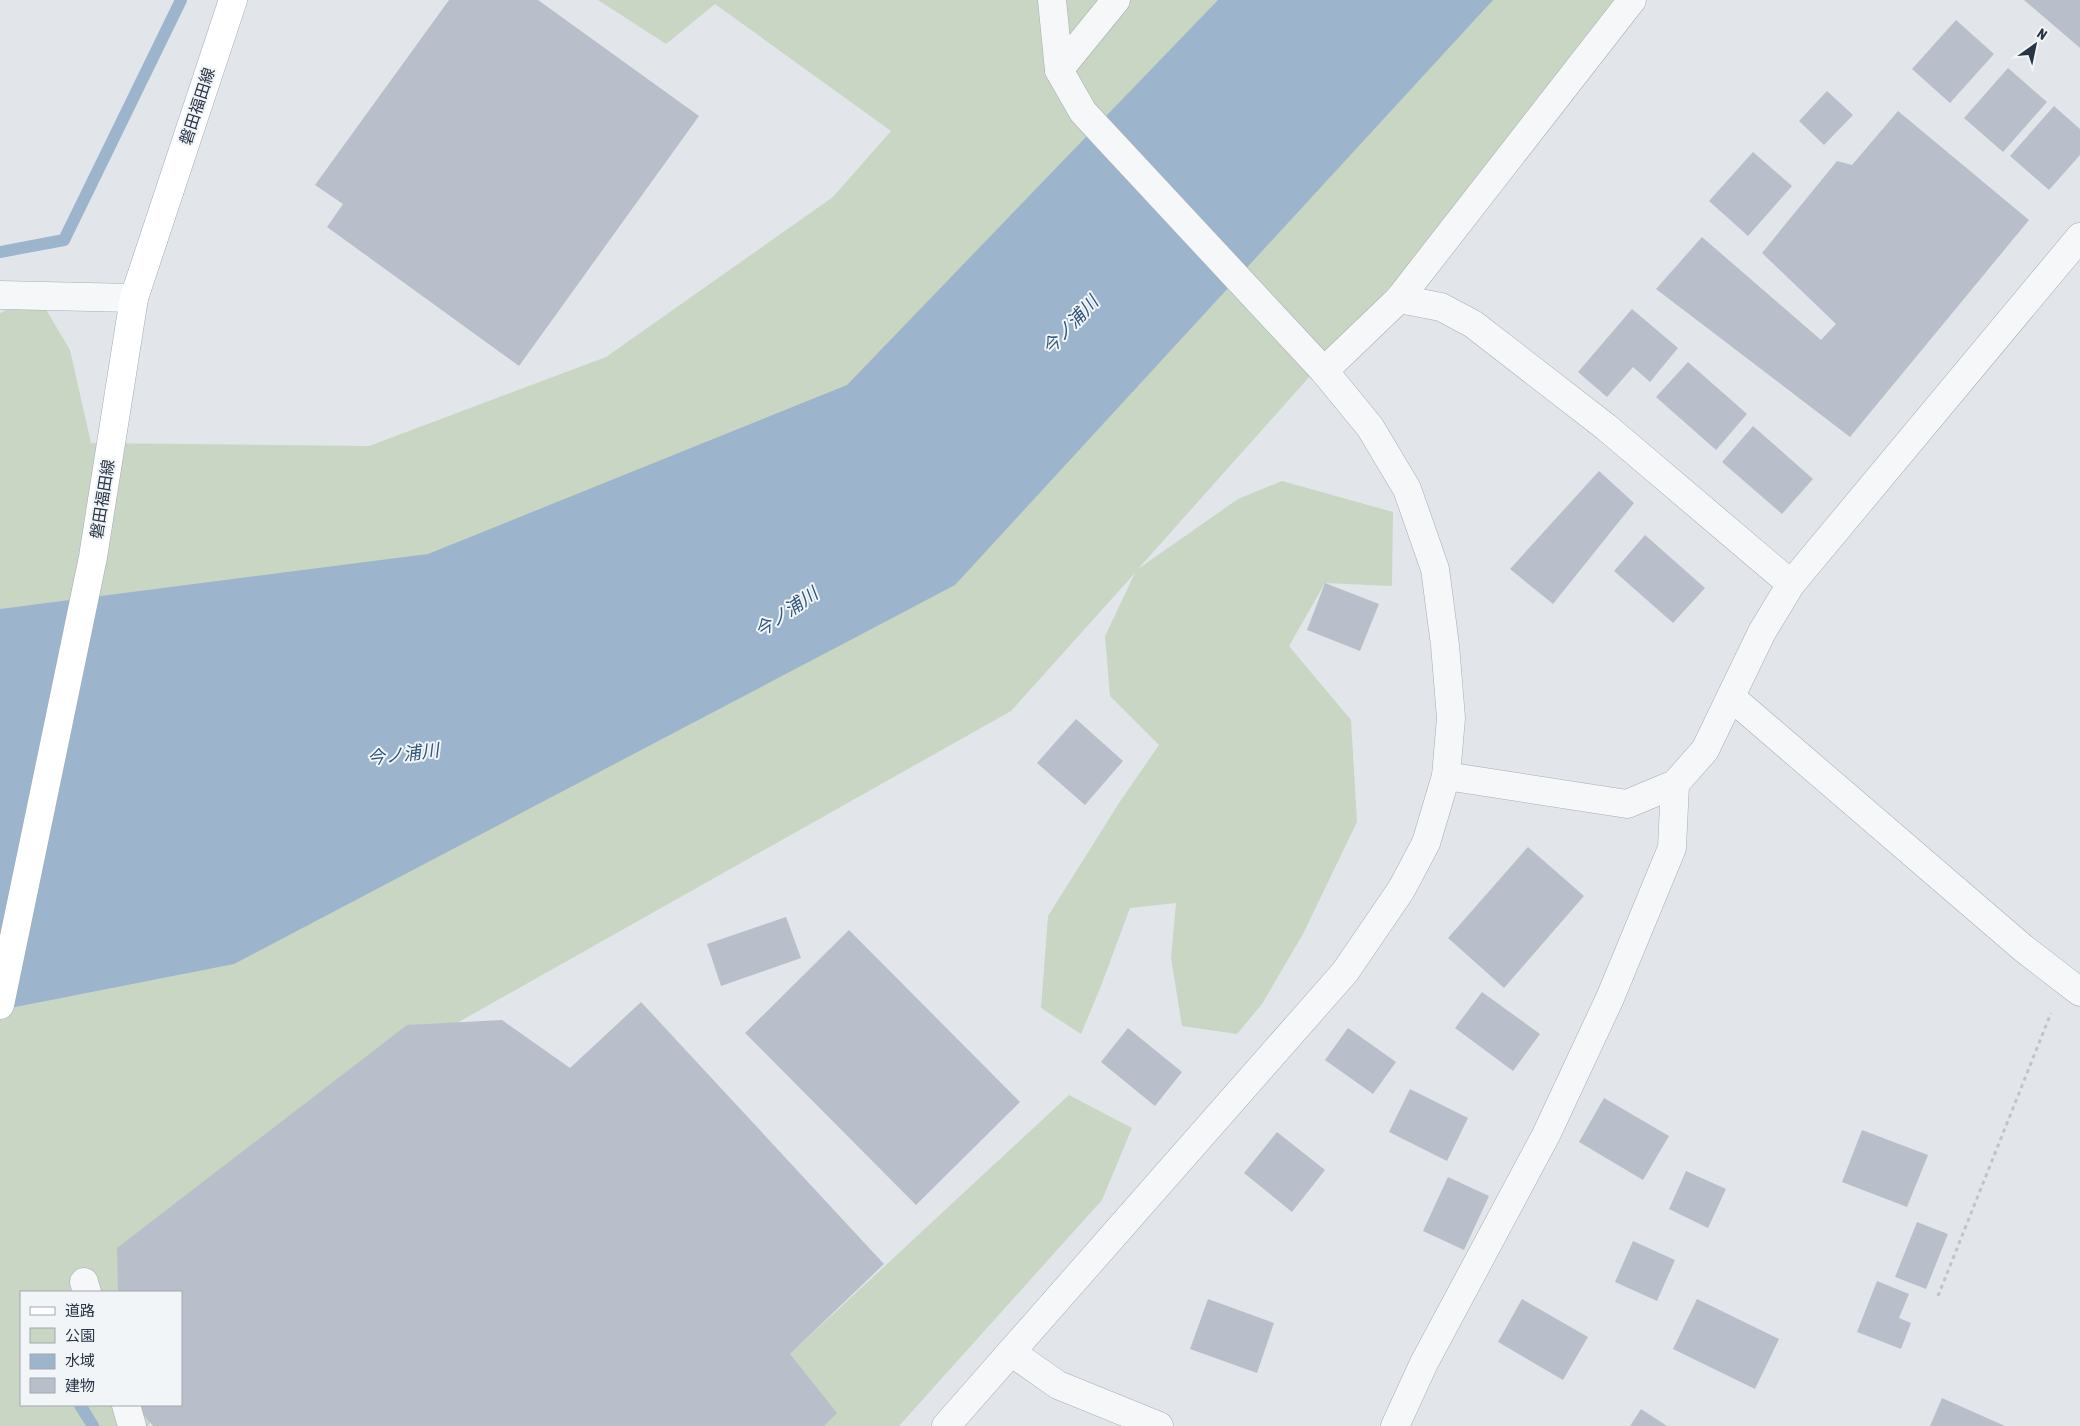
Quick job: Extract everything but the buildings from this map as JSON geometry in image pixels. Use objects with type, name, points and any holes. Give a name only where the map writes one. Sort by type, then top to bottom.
[{"type":"main road","name":"磐田福田線","points":[[0,1006],[93,557],[134,298],[232,0]]},
{"type":"street","points":[[946,1426],[1345,972],[1401,890],[1426,843],[1446,776],[1451,718],[1445,646],[1435,569],[1407,489],[1370,427],[1324,371],[1083,112],[1059,70],[1052,0]]},
{"type":"street","points":[[1059,70],[1116,0]]},
{"type":"street","points":[[1324,371],[1399,299],[1632,0]]},
{"type":"street","points":[[1446,776],[1627,804],[1675,784],[1705,750],[1762,632],[1791,584],[2080,237]]},
{"type":"street","points":[[0,295],[134,298]]},
{"type":"street","points":[[1399,299],[1441,307],[1473,324],[1606,427],[1791,584]]},
{"type":"street","points":[[1731,696],[2023,948],[2072,986]]},
{"type":"street","points":[[1395,1426],[1424,1363],[1546,1135],[1610,998],[1672,848],[1675,784]]},
{"type":"street","points":[[1011,1352],[1058,1385],[1159,1426]]},
{"type":"street","points":[[126,1406],[132,1426]]},
{"type":"path","points":[[1938,1296],[2072,986]]},
{"type":"green space","points":[[598,0],[1633,0],[1533,126],[1138,569],[1238,499],[1282,481],[1393,512],[1392,586],[1325,583],[1289,646],[1351,720],[1357,822],[1303,934],[1262,1004],[1237,1034],[1182,1026],[1171,958],[1176,903],[1130,908],[1081,1034],[1041,1008],[1048,916],[1119,803],[1159,745],[1110,696],[1105,636],[1135,573],[1011,711],[448,1028],[182,1291],[20,1291],[20,1406],[163,1406],[148,1426],[0,1426],[0,313],[38,296],[70,350],[91,443],[369,446],[606,357],[833,197],[891,131],[715,4],[666,44]]},
{"type":"green space","points":[[1069,1095],[1132,1128],[1102,1200],[899,1426],[824,1426],[790,1354]]},
{"type":"water","name":"今ノ浦川","points":[[1218,0],[1493,0],[955,585],[234,964],[0,1010],[0,609],[428,554],[847,385]]},
{"type":"waterway","points":[[0,252],[64,240],[181,0]]},
{"type":"waterway","points":[[81,1406],[93,1426]]}]
